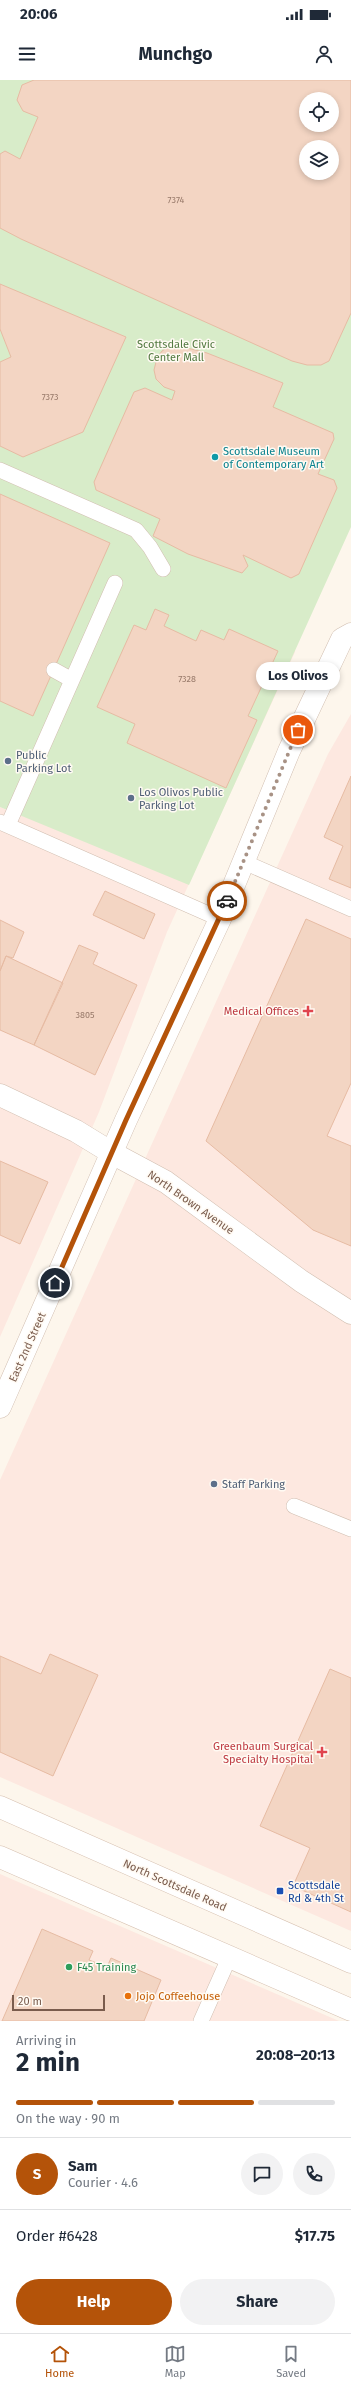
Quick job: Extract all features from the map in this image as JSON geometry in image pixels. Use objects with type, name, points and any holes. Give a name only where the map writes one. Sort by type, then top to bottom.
[{"type":"street","name":"East 2nd Street","points":[[0,1407],[112,1153],[220,919],[289,751],[330,660],[342,639],[351,634]]},
{"type":"street","name":"North Brown Avenue","points":[[0,1095],[76,1131],[112,1153],[166,1182],[301,1281],[351,1313]]},
{"type":"street","name":"North Scottsdale Road","points":[[0,1807],[351,1962]]},
{"type":"street","points":[[0,1857],[351,2010]]},
{"type":"lane","points":[[0,470],[136,530],[150,547],[163,569]]},
{"type":"lane","points":[[115,583],[72,680],[4,823],[220,919]]},
{"type":"lane","points":[[54,670],[72,680]]},
{"type":"lane","points":[[244,862],[351,909]]},
{"type":"lane","points":[[294,1506],[351,1529]]},
{"type":"lane","points":[[201,2021],[229,1958]]},
{"type":"shaded area","points":[[293,634],[295,652],[167,932],[99,1112],[0,1337],[0,807],[31,819]]},
{"type":"shaded area","points":[[351,714],[351,1931],[0,1777],[0,1480],[328,754]]},
{"type":"shaded area","points":[[0,1874],[339,2021],[0,2021]]},
{"type":"green space","name":"Scottsdale Civic Center Mall","points":[[0,80],[351,80],[351,527],[189,885],[0,807]]},
{"type":"building","points":[[34,80],[351,80],[351,313],[329,361],[321,365],[307,365],[292,361],[21,239],[0,228],[0,154],[5,151],[20,159],[38,117],[23,111],[17,100],[22,85]]},
{"type":"building","points":[[0,284],[126,337],[83,432],[23,457],[0,446],[0,362],[11,357],[0,329]]},
{"type":"building","name":"Scottsdale Museum of Contemporary Art","points":[[170,346],[179,346],[207,353],[283,383],[273,407],[333,433],[334,439],[318,474],[334,480],[337,488],[299,574],[291,578],[243,555],[248,566],[242,573],[188,554],[153,536],[160,519],[96,490],[94,482],[134,392],[145,388],[172,400],[175,391],[164,387],[156,379],[154,370],[157,358],[162,351]]},
{"type":"building","points":[[0,494],[110,543],[33,716],[0,701]]},
{"type":"building","points":[[155,609],[169,615],[164,626],[196,641],[201,630],[224,640],[229,629],[278,651],[248,716],[257,720],[226,788],[127,743],[135,724],[97,707],[134,625],[146,630]]},
{"type":"building","points":[[351,776],[351,888],[329,879],[343,846],[324,837]]},
{"type":"building","points":[[105,891],[155,914],[144,939],[93,915]]},
{"type":"building","name":"Medical Offices","points":[[306,919],[351,939],[351,1083],[327,1136],[351,1146],[351,1246],[313,1230],[206,1141]]},
{"type":"building","points":[[0,920],[24,932],[13,958],[6,956],[0,971]]},
{"type":"building","points":[[79,945],[98,953],[93,964],[137,985],[95,1075],[34,1045]]},
{"type":"building","points":[[6,956],[63,983],[34,1045],[0,1030],[0,971]]},
{"type":"building","points":[[0,1161],[48,1182],[20,1244],[0,1235]]},
{"type":"building","points":[[50,1654],[98,1675],[53,1776],[0,1752],[0,1656],[41,1674]]},
{"type":"building","name":"Greenbaum Surgical Specialty Hospital","points":[[330,1669],[351,1678],[351,1912],[293,1886],[310,1848],[260,1826]]},
{"type":"building","points":[[42,1929],[93,1951],[89,1960],[107,1967],[111,1958],[161,1980],[144,2021],[2,2021]]},
{"type":"way so far","points":[[227,901],[298,730]]},
{"type":"place","name":"Scottsdale Museum of Contemporary Art","points":[[215,457]]},
{"type":"place","name":"Los Olivos","points":[[298,730]]},
{"type":"place","name":"Public Parking Lot","points":[[8,761]]},
{"type":"place","name":"Los Olivos Public Parking Lot","points":[[131,798]]},
{"type":"place","name":"Medical Offices","points":[[308,1011]]},
{"type":"place","name":"Staff Parking","points":[[214,1484]]},
{"type":"place","name":"Greenbaum Surgical Specialty Hospital","points":[[322,1752]]},
{"type":"place","name":"Scottsdale Rd & 4th St","points":[[280,1891]]},
{"type":"place","name":"F45 Training","points":[[69,1967]]},
{"type":"place","name":"Jojo Coffeehouse","points":[[128,1996]]},
{"type":"route","points":[[55,1283],[126,1120],[227,901]]}]
